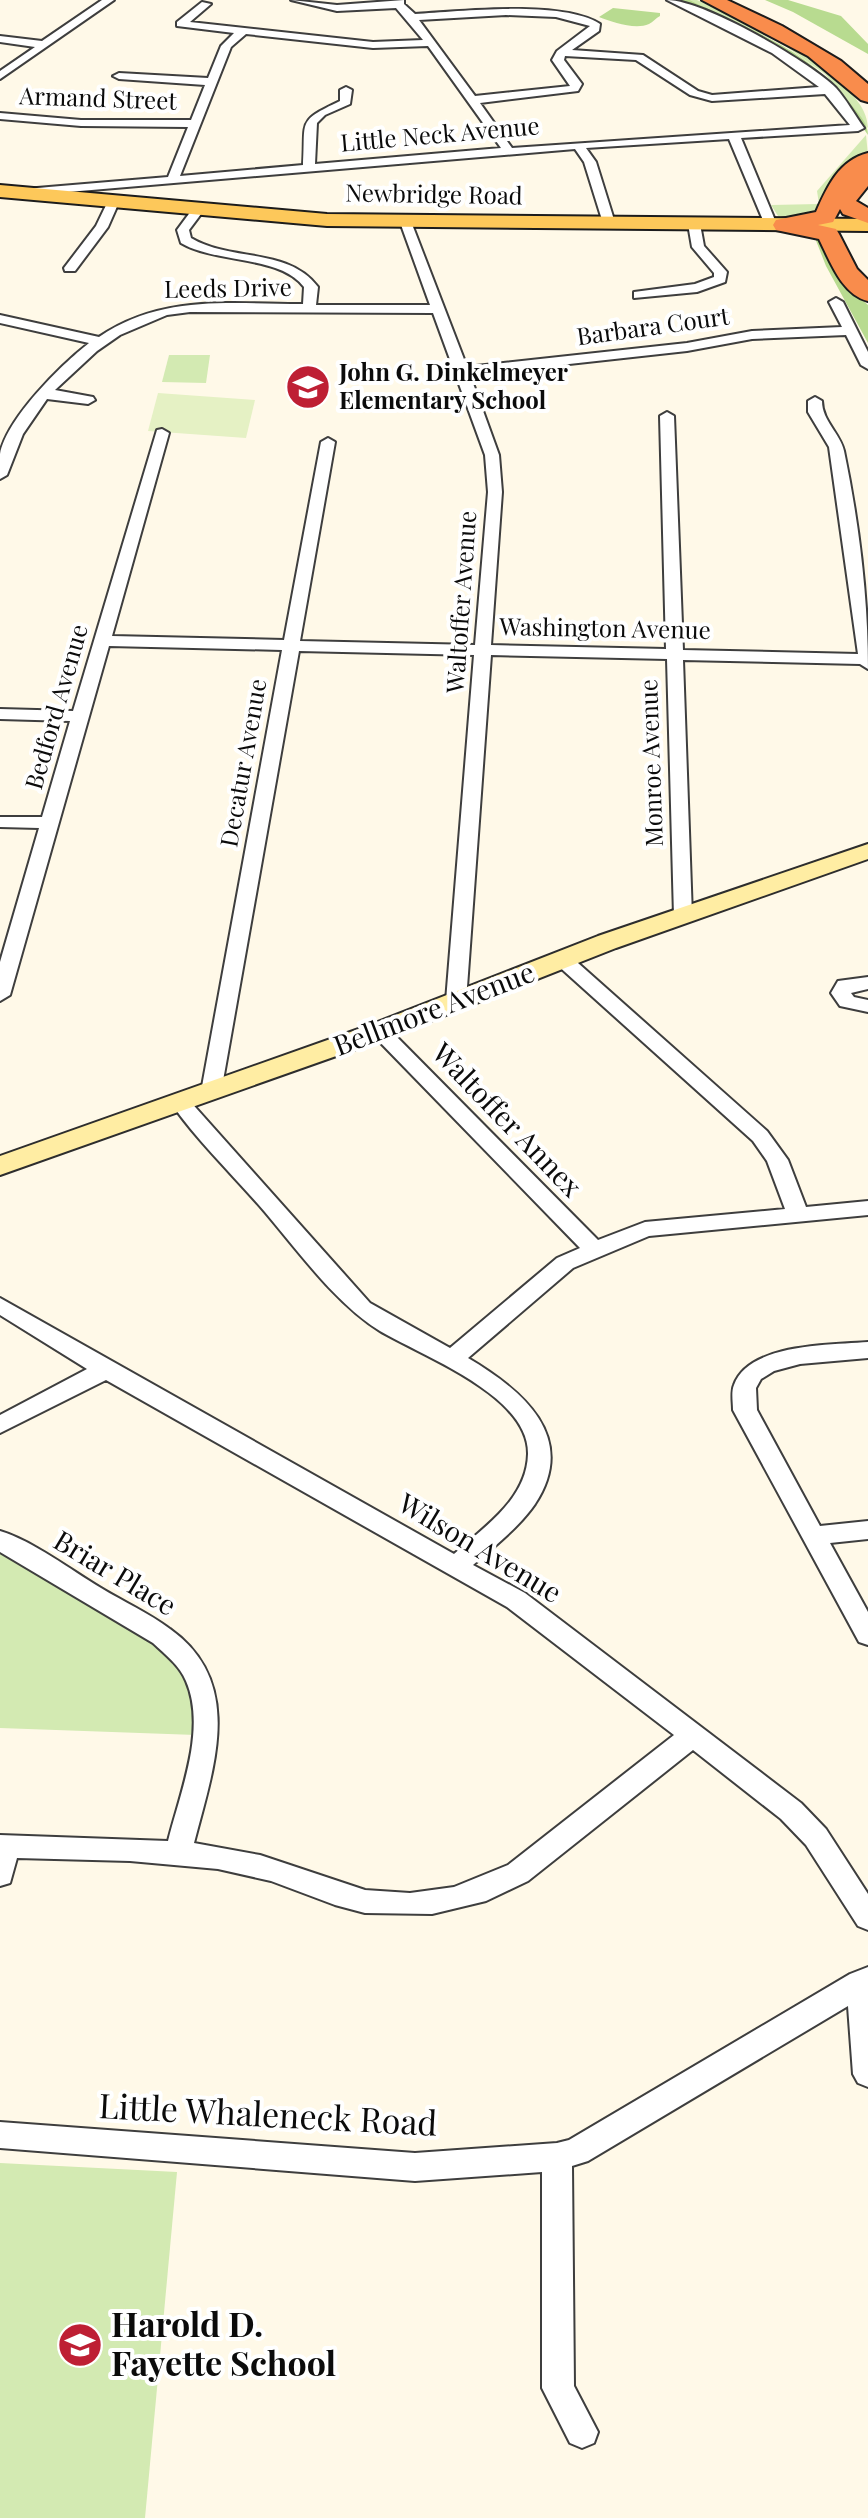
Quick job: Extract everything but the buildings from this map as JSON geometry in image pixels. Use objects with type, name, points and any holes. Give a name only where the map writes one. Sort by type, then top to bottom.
[{"type":"highway","points":[[712,0],[819,54],[842,70],[868,96]]},
{"type":"highway","points":[[741,0],[856,56]]},
{"type":"highway","points":[[778,225],[825,217],[841,180],[868,159]]},
{"type":"highway","points":[[868,177],[853,186],[845,201],[851,209],[868,216]]},
{"type":"highway","points":[[778,225],[828,234],[847,272],[868,294]]},
{"type":"highway","points":[[868,238],[858,250],[856,259],[868,277]]},
{"type":"main road","name":"Newbridge Road","points":[[0,191],[198,210],[406,222],[868,225]]},
{"type":"main road","name":"Bellmore Avenue","points":[[0,1166],[380,1031],[562,959],[868,851]]},
{"type":"street","points":[[0,76],[109,0]]},
{"type":"street","points":[[296,0],[337,8],[399,2],[509,151]]},
{"type":"street","points":[[672,0],[786,57],[831,90]]},
{"type":"street","points":[[206,4],[181,24],[381,46],[430,43]]},
{"type":"street","points":[[412,17],[512,12],[595,24],[595,29],[561,53],[558,62],[576,84],[574,89],[473,100]]},
{"type":"street","points":[[173,179],[226,46],[243,31]]},
{"type":"street","points":[[0,39],[45,45]]},
{"type":"street","points":[[561,53],[639,57],[694,93],[712,98],[831,90]]},
{"type":"street","points":[[119,76],[212,82]]},
{"type":"street","points":[[309,167],[311,120],[346,102],[346,90]]},
{"type":"street","name":"Little Neck Avenue","points":[[25,193],[509,151],[858,128],[831,90]]},
{"type":"street","name":"Armand Street","points":[[0,116],[81,123],[195,124]]},
{"type":"street","points":[[734,136],[778,225]]},
{"type":"street","points":[[579,146],[590,162],[609,223]]},
{"type":"street","points":[[70,268],[102,227],[113,202]]},
{"type":"street","points":[[198,210],[183,230],[185,240],[209,252],[275,265],[300,274],[311,287],[309,310]]},
{"type":"street","name":"Waltoffer Avenue","points":[[406,222],[492,455],[495,492],[456,1001]]},
{"type":"street","points":[[639,295],[697,288],[720,279],[721,272],[698,247],[694,224]]},
{"type":"street","points":[[836,302],[868,365]]},
{"type":"street","name":"Leeds Drive","points":[[0,474],[19,428],[43,394],[102,342],[144,316],[168,308],[438,309]]},
{"type":"street","points":[[0,319],[102,342]]},
{"type":"street","name":"Barbara Court","points":[[462,372],[687,347],[752,335],[850,331]]},
{"type":"street","points":[[43,394],[88,400]]},
{"type":"street","points":[[815,401],[815,412],[836,447],[868,662]]},
{"type":"street","name":"Monroe Avenue","points":[[667,416],[683,916]]},
{"type":"street","name":"Bedford Avenue","points":[[0,995],[8,942],[49,823],[162,433]]},
{"type":"street","name":"Decatur Avenue","points":[[211,1092],[328,442]]},
{"type":"street","name":"Washington Avenue","points":[[102,641],[674,654],[868,662]]},
{"type":"street","points":[[0,714],[80,716]]},
{"type":"street","points":[[0,822],[49,823]]},
{"type":"street","points":[[562,959],[760,1136],[777,1160],[798,1214]]},
{"type":"street","points":[[868,983],[845,985],[841,993],[847,1002],[868,1006]]},
{"type":"street","name":"Waltoffer Annex","points":[[380,1031],[594,1249]]},
{"type":"street","points":[[181,1103],[362,1308],[398,1333],[452,1359],[504,1390],[522,1407],[533,1427],[539,1454],[532,1488],[456,1566]]},
{"type":"street","points":[[452,1359],[547,1276],[594,1249],[645,1229],[670,1224],[868,1208]]},
{"type":"street","name":"Wilson Avenue","points":[[0,1305],[544,1619],[791,1811],[816,1837],[868,1918]]},
{"type":"street","points":[[868,1350],[773,1362],[758,1370],[745,1385],[745,1410],[868,1635]]},
{"type":"street","points":[[0,1425],[107,1369]]},
{"type":"street","points":[[815,1535],[868,1530]]},
{"type":"street","name":"Briar Place","points":[[0,1540],[162,1636],[183,1655],[199,1680],[205,1711],[205,1737],[178,1854]]},
{"type":"street","points":[[0,1875],[3,1846],[178,1854],[248,1863],[340,1896],[381,1904],[425,1905],[452,1901],[518,1873],[693,1735]]},
{"type":"street","points":[[864,1981],[868,2074]]},
{"type":"street","name":"Little Whaleneck Road","points":[[0,2135],[415,2167],[557,2157],[577,2151],[864,1981]]},
{"type":"street","points":[[557,2157],[558,2388],[582,2432]]},
{"type":"green space","points":[[679,0],[690,0],[799,56],[818,70],[836,87],[864,121],[868,135],[822,75]]},
{"type":"green space","points":[[690,0],[697,0],[774,38],[748,30]]},
{"type":"green space","points":[[765,0],[788,0],[841,16],[868,44],[868,54],[793,12]]},
{"type":"green space","points":[[613,8],[660,13],[660,16],[643,26],[624,25],[599,17]]},
{"type":"green space","points":[[775,39],[825,70],[847,89],[862,108],[868,128],[825,74]]},
{"type":"green space","points":[[866,135],[868,155],[823,214],[780,219],[771,205],[819,204],[817,191]]},
{"type":"green space","points":[[813,233],[821,239],[840,280],[868,305],[868,343],[826,266]]},
{"type":"green space","points":[[169,355],[210,355],[206,383],[162,382]]},
{"type":"green space","points":[[158,393],[255,400],[246,438],[148,431]]},
{"type":"green space","points":[[0,1545],[165,1646],[186,1676],[195,1700],[196,1735],[0,1728]]},
{"type":"green space","name":"Harold D. Fayette School","points":[[0,2163],[177,2172],[145,2518],[0,2518]]},
{"type":"place","name":"John G. Dinkelmeyer Elementary School","points":[[308,387]]},
{"type":"place","name":"Harold D. Fayette School","points":[[80,2345]]}]
